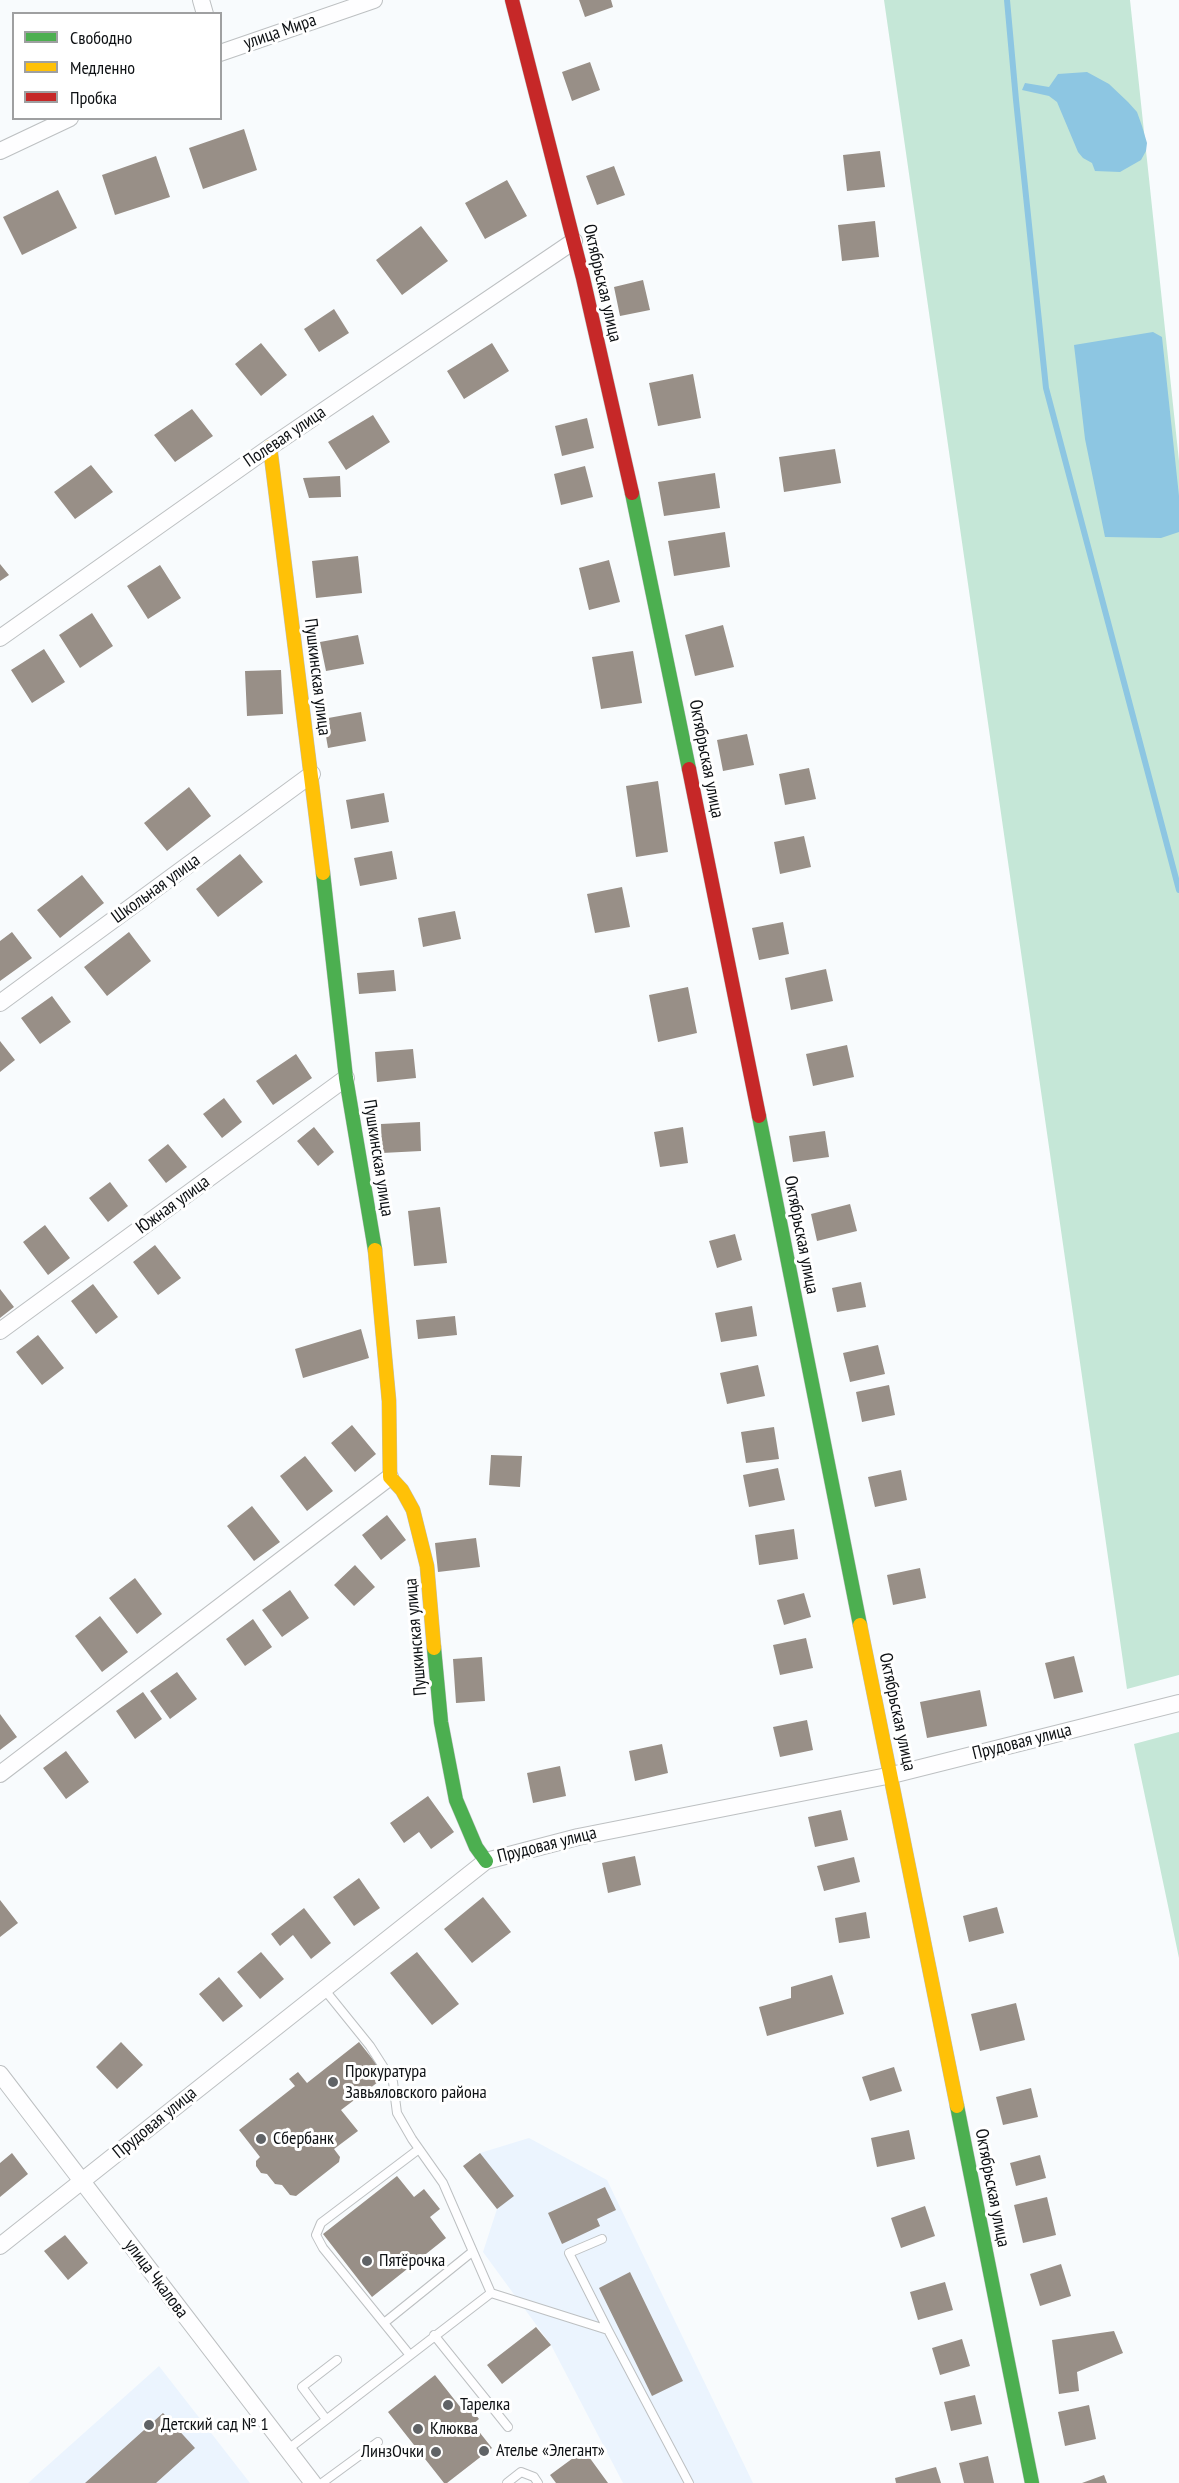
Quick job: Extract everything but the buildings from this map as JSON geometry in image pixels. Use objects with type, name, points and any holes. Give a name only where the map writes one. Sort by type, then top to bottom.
[{"type":"street","name":"улица Мира","points":[[222,51],[374,0]]},
{"type":"street","name":"Октябрьская улица","points":[[512,0],[574,241],[652,582],[1032,2483]]},
{"type":"street","points":[[0,151],[66,120]]},
{"type":"street","name":"Полевая улица","points":[[0,638],[270,447],[574,241]]},
{"type":"street","name":"Пушкинская улица","points":[[270,447],[312,774],[346,1078],[375,1250],[389,1401],[390,1478],[402,1490],[413,1510],[427,1566],[441,1722],[456,1800],[476,1847],[486,1861]]},
{"type":"street","name":"Школьная улица","points":[[0,1003],[312,774]]},
{"type":"street","name":"Южная улица","points":[[0,1331],[346,1078]]},
{"type":"street","points":[[0,1774],[390,1478]]},
{"type":"street","name":"Прудовая улица","points":[[0,2246],[486,1861],[578,1837],[892,1775],[1179,1703]]},
{"type":"street","name":"улица Чкалова","points":[[0,2074],[313,2483]]},
{"type":"lane","points":[[324,1989],[370,2046],[393,2082],[397,2113],[443,2183],[491,2293],[608,2330]]},
{"type":"lane","points":[[409,2354],[323,2248],[316,2235],[321,2223],[419,2149]]},
{"type":"lane","points":[[602,2239],[569,2253],[689,2483]]},
{"type":"lane","points":[[384,2323],[472,2252]]},
{"type":"lane","points":[[287,2450],[491,2293]]},
{"type":"lane","points":[[434,2335],[508,2427]]},
{"type":"lane","points":[[326,2419],[302,2386],[337,2360]]},
{"type":"lane","points":[[322,2483],[378,2442]]},
{"type":"lane","points":[[507,2483],[521,2472],[534,2477],[538,2483]]},
{"type":"shaded area","points":[[529,2138],[607,2180],[753,2483],[623,2483],[551,2345],[483,2252],[497,2209],[463,2166],[480,2153]]},
{"type":"shaded area","name":"Детский сад № 1","points":[[159,2366],[250,2483],[28,2483]]},
{"type":"green space","points":[[884,0],[1130,0],[1179,461],[1179,1675],[1127,1689]]},
{"type":"green space","points":[[1179,1732],[1179,1958],[1134,1744]]},
{"type":"water","points":[[1087,72],[1109,84],[1128,102],[1137,112],[1142,126],[1147,143],[1146,151],[1141,160],[1120,172],[1095,171],[1092,163],[1078,152],[1057,102],[1049,96],[1022,90],[1025,83],[1049,87],[1058,74]]},
{"type":"water","points":[[1153,332],[1162,337],[1179,496],[1179,532],[1161,538],[1105,537],[1085,439],[1074,345]]},
{"type":"waterway","points":[[1007,0],[1046,388],[1179,890]]},
{"type":"traffic: fast","points":[[632,493],[689,769]]},
{"type":"traffic: fast","points":[[323,873],[346,1078],[375,1250]]},
{"type":"traffic: fast","points":[[759,1116],[860,1625]]},
{"type":"traffic: fast","points":[[434,1648],[441,1722],[456,1800],[476,1847],[486,1861]]},
{"type":"traffic: fast","points":[[957,2106],[1032,2483]]},
{"type":"traffic: slow","points":[[270,447],[323,873]]},
{"type":"traffic: slow","points":[[375,1250],[389,1401],[390,1477],[402,1490],[413,1510],[427,1566],[434,1648]]},
{"type":"traffic: slow","points":[[860,1625],[957,2106]]},
{"type":"traffic: jam","points":[[512,0],[583,278],[632,493]]},
{"type":"traffic: jam","points":[[689,769],[759,1116]]},
{"type":"place","name":"Прокуратура Завьяловского района","points":[[333,2082]]},
{"type":"place","name":"Сбербанк","points":[[261,2139]]},
{"type":"place","name":"Пятёрочка","points":[[367,2261]]},
{"type":"place","name":"Тарелка","points":[[448,2405]]},
{"type":"place","name":"Детский сад № 1","points":[[149,2425]]},
{"type":"place","name":"Клюква","points":[[418,2429]]},
{"type":"place","name":"Ателье «Элегант»","points":[[484,2451]]},
{"type":"place","name":"ЛинзОчки","points":[[436,2452]]}]
